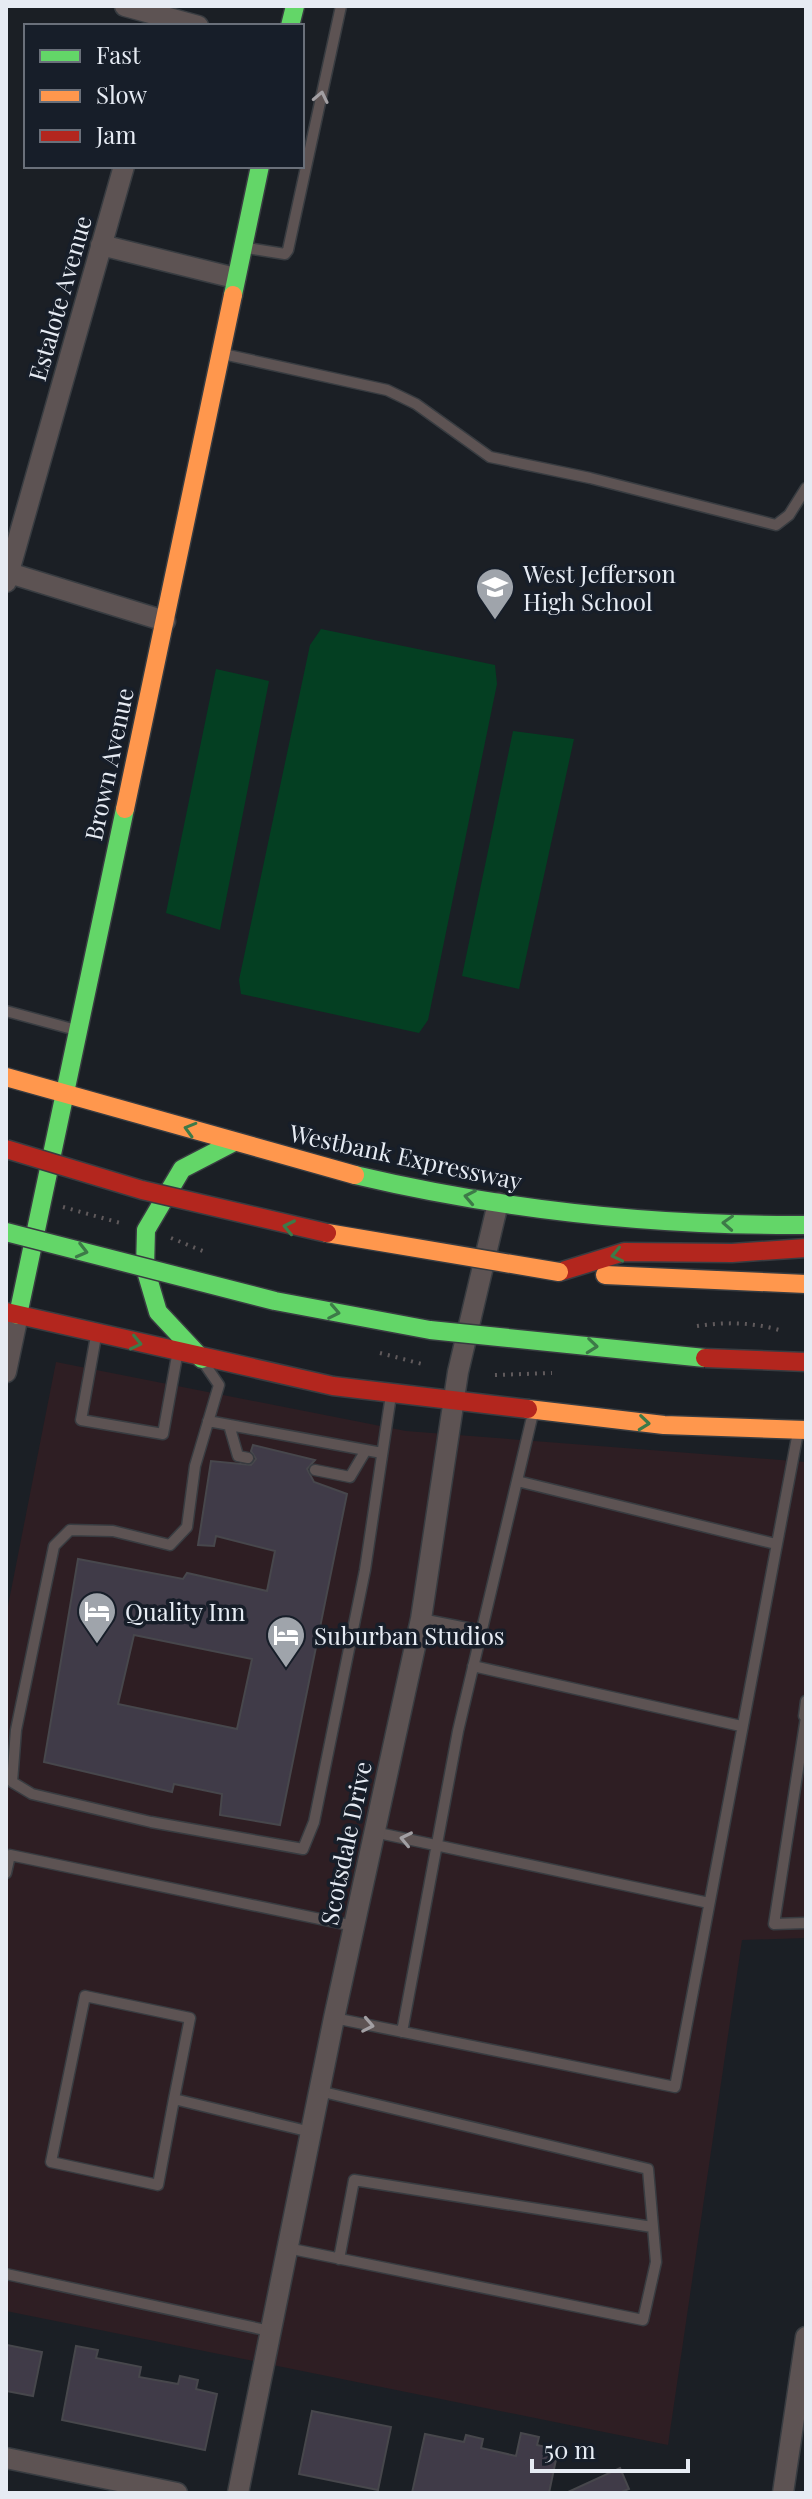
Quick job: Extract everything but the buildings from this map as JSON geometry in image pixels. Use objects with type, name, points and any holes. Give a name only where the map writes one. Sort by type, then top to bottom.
[{"type":"main road","name":"Brown Avenue","points":[[12,1313],[78,1031],[260,168]]},
{"type":"main road","name":"Westbank Expressway","points":[[6,1077],[347,1173],[498,1203],[630,1218],[806,1225]]},
{"type":"main road","points":[[202,1359],[158,1312],[145,1268],[146,1230],[182,1169],[234,1142]]},
{"type":"main road","points":[[6,1149],[236,1215],[447,1257],[559,1272],[806,1284]]},
{"type":"main road","points":[[6,1232],[275,1301],[430,1330],[728,1360],[806,1362]]},
{"type":"main road","points":[[559,1272],[624,1252],[732,1253],[806,1248]]},
{"type":"main road","points":[[12,1313],[202,1359],[333,1386],[664,1425],[802,1430]]},
{"type":"street","points":[[125,6],[167,22]]},
{"type":"street","name":"Estalote Avenue","points":[[7,576],[123,168]]},
{"type":"street","points":[[101,245],[235,278]]},
{"type":"street","points":[[7,576],[165,621]]},
{"type":"street","name":"Scotsdale Drive","points":[[238,2493],[334,2018],[421,1619],[455,1401],[498,1203]]},
{"type":"street","name":"Brown Avenue","points":[[6,1372],[12,1313]]},
{"type":"street","points":[[783,2493],[806,2337]]},
{"type":"street","points":[[6,2458],[177,2493]]},
{"type":"lane","points":[[243,247],[285,254],[341,6]]},
{"type":"lane","points":[[221,353],[387,390],[416,404],[490,457],[590,478],[776,525],[789,515],[806,488]]},
{"type":"lane","points":[[6,1011],[78,1031]]},
{"type":"lane","points":[[96,1334],[81,1420],[163,1434],[177,1353]]},
{"type":"lane","points":[[202,1359],[219,1385],[195,1466],[187,1527],[170,1545],[113,1531],[70,1530],[54,1546],[16,1730],[12,1782],[32,1794],[151,1822],[303,1849],[314,1822],[365,1570],[391,1393]]},
{"type":"lane","points":[[402,2032],[473,1666],[533,1411]]},
{"type":"lane","points":[[208,1421],[382,1453]]},
{"type":"lane","points":[[229,1425],[238,1456],[248,1458]]},
{"type":"lane","points":[[334,2018],[675,2087],[776,1544],[802,1430]]},
{"type":"lane","points":[[315,1470],[350,1477],[366,1450]]},
{"type":"lane","points":[[517,1481],[776,1544]]},
{"type":"lane","points":[[421,1619],[482,1631]]},
{"type":"lane","points":[[473,1666],[741,1726]]},
{"type":"lane","points":[[806,1701],[774,1924],[806,1923]]},
{"type":"lane","points":[[374,1832],[709,1903]]},
{"type":"lane","points":[[6,1873],[10,1855],[354,1926]]},
{"type":"lane","points":[[85,1996],[190,2018],[174,2099],[158,2185],[51,2162],[85,1996]]},
{"type":"lane","points":[[287,2248],[643,2320],[656,2262],[648,2169],[319,2091]]},
{"type":"lane","points":[[174,2099],[311,2132]]},
{"type":"lane","points":[[339,2259],[354,2180],[652,2227]]},
{"type":"lane","points":[[6,2274],[270,2331]]},
{"type":"shaded area","points":[[56,1362],[406,1431],[806,1462],[806,1938],[742,1940],[668,2445],[6,2311],[6,1616]]},
{"type":"green space","points":[[321,629],[495,665],[497,684],[428,1020],[419,1033],[241,994],[239,980],[310,645]]},
{"type":"green space","points":[[216,669],[269,681],[220,930],[166,913]]},
{"type":"green space","points":[[513,731],[574,739],[519,989],[462,976]]},
{"type":"traffic: fast","points":[[290,24],[295,6]]},
{"type":"traffic: fast","points":[[233,295],[260,168]]},
{"type":"traffic: fast","points":[[18,1315],[125,809]]},
{"type":"traffic: fast","points":[[202,1359],[158,1312],[145,1268],[146,1230],[182,1169],[234,1142]]},
{"type":"traffic: fast","points":[[355,1175],[467,1198],[579,1214],[692,1223],[806,1225]]},
{"type":"traffic: fast","points":[[6,1232],[275,1301],[430,1330],[705,1358]]},
{"type":"traffic: slow","points":[[125,809],[233,295]]},
{"type":"traffic: slow","points":[[6,1077],[355,1175]]},
{"type":"traffic: slow","points":[[327,1233],[559,1272]]},
{"type":"traffic: slow","points":[[605,1275],[806,1284]]},
{"type":"traffic: slow","points":[[528,1409],[664,1425],[806,1430]]},
{"type":"traffic: jam","points":[[6,1149],[142,1190],[327,1233]]},
{"type":"traffic: jam","points":[[559,1272],[624,1252],[732,1253],[806,1248]]},
{"type":"traffic: jam","points":[[6,1312],[333,1386],[528,1409]]},
{"type":"traffic: jam","points":[[705,1358],[806,1362]]},
{"type":"place","name":"West Jefferson High School","points":[[495,621]]},
{"type":"place","name":"Quality Inn","points":[[97,1645]]},
{"type":"place","name":"Suburban Studios","points":[[286,1669]]}]
